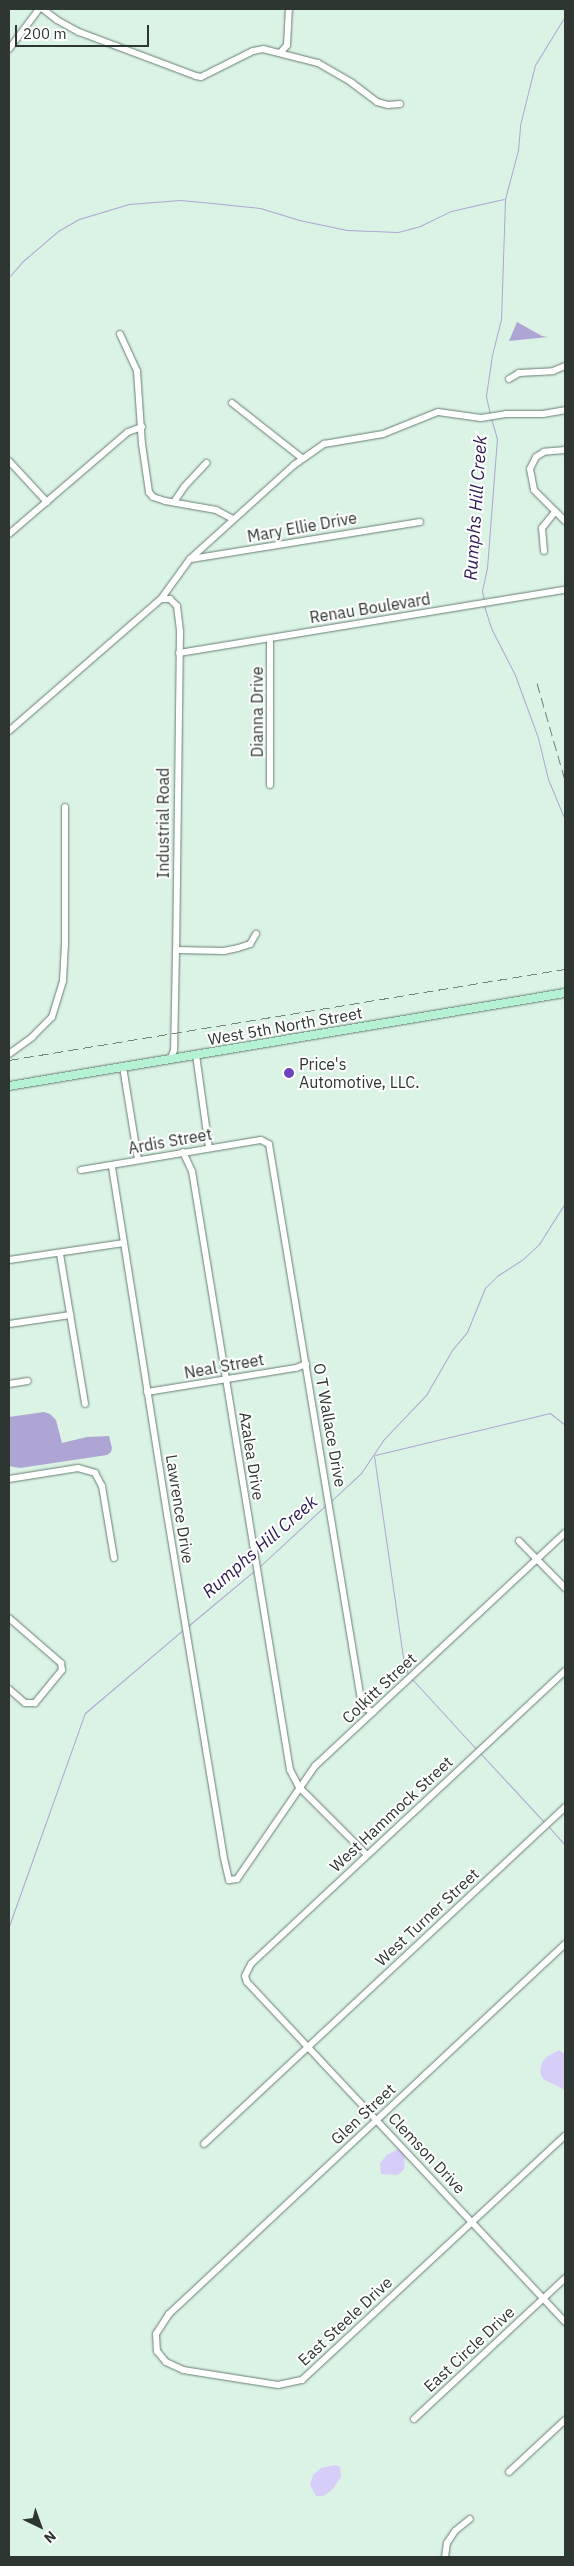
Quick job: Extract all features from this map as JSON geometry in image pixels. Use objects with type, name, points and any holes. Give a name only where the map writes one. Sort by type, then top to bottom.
[{"type":"main road","name":"West 5th North Street","points":[[9,1086],[565,993]]},
{"type":"street","points":[[9,49],[39,9]]},
{"type":"street","points":[[43,9],[56,20],[79,32],[202,77],[253,51],[263,49],[318,62],[352,83],[377,102],[388,105],[400,104]]},
{"type":"street","points":[[281,52],[287,45],[289,9]]},
{"type":"street","points":[[120,334],[137,371],[149,492],[156,498],[216,510],[233,519]]},
{"type":"street","points":[[509,379],[519,373],[553,371],[565,366]]},
{"type":"street","points":[[232,403],[302,458]]},
{"type":"street","points":[[9,732],[161,599],[190,559],[233,519],[302,458],[324,444],[383,434],[438,412],[481,418],[506,414],[543,414],[565,410]]},
{"type":"street","points":[[9,534],[128,432],[142,427]]},
{"type":"street","points":[[565,450],[544,452],[536,458],[530,469],[534,490],[565,521]]},
{"type":"street","points":[[9,460],[47,502]]},
{"type":"street","points":[[174,502],[184,487],[206,463]]},
{"type":"street","points":[[544,551],[542,528],[556,512]]},
{"type":"street","name":"Mary Ellie Drive","points":[[190,559],[420,522]]},
{"type":"street","name":"Renau Boulevard","points":[[179,653],[565,590]]},
{"type":"street","name":"Industrial Road","points":[[161,599],[170,599],[177,606],[179,653],[176,950],[174,1050],[171,1058]]},
{"type":"street","name":"Dianna Drive","points":[[270,638],[270,785]]},
{"type":"street","points":[[9,1054],[32,1037],[52,1017],[63,981],[65,945],[65,807]]},
{"type":"street","points":[[176,950],[224,951],[250,944],[256,934]]},
{"type":"street","points":[[196,1054],[209,1148]]},
{"type":"street","points":[[123,1066],[138,1160]]},
{"type":"street","name":"Ardis Street","points":[[81,1170],[264,1140]]},
{"type":"street","name":"O T Wallace Drive","points":[[264,1140],[269,1144],[272,1154],[361,1700],[365,1708],[373,1712]]},
{"type":"street","name":"Azalea Drive","points":[[183,1152],[192,1171],[288,1764],[299,1787],[367,1855]]},
{"type":"street","name":"Lawrence Drive","points":[[112,1166],[227,1878],[234,1881]]},
{"type":"street","points":[[9,1260],[124,1243]]},
{"type":"street","points":[[58,1254],[85,1404]]},
{"type":"street","points":[[9,1324],[70,1315]]},
{"type":"street","name":"Neal Street","points":[[147,1392],[296,1368],[306,1364]]},
{"type":"street","points":[[9,1384],[28,1381]]},
{"type":"street","points":[[9,1479],[78,1468],[95,1473],[102,1486],[114,1558]]},
{"type":"street","name":"Colkitt Street","points":[[234,1881],[315,1766],[565,1533]]},
{"type":"street","points":[[518,1541],[565,1588]]},
{"type":"street","points":[[9,1618],[61,1663],[62,1670],[35,1703],[25,1703],[9,1690]]},
{"type":"street","name":"West Hammock Street","points":[[247,1982],[246,1970],[250,1964],[565,1671]]},
{"type":"street","name":"West Turner Street","points":[[204,2144],[565,1807]]},
{"type":"street","name":"Glen Street","points":[[179,2304],[565,1944]]},
{"type":"street","name":"Clemson Drive","points":[[247,1982],[565,2322]]},
{"type":"street","name":"East Steele Drive","points":[[179,2304],[162,2322],[156,2334],[157,2351],[166,2362],[183,2370],[278,2384],[302,2380],[565,2136]]},
{"type":"street","name":"East Circle Drive","points":[[414,2419],[565,2278]]},
{"type":"street","points":[[509,2472],[565,2420]]},
{"type":"street","points":[[444,2557],[447,2543],[455,2531],[470,2519]]},
{"type":"shaded area","points":[[517,322],[542,336],[548,337],[509,341]]},
{"type":"shaded area","points":[[44,1412],[50,1414],[56,1420],[62,1443],[87,1437],[109,1436],[111,1452],[107,1455],[20,1468],[9,1466],[9,1417]]},
{"type":"shaded area","points":[[559,2050],[565,2054],[565,2090],[543,2079],[540,2072],[542,2062]]},
{"type":"shaded area","points":[[400,2148],[405,2151],[404,2169],[398,2175],[381,2174],[380,2163],[387,2155]]},
{"type":"shaded area","points":[[335,2465],[340,2467],[341,2477],[332,2490],[323,2496],[316,2496],[310,2485],[313,2475],[321,2468]]},
{"type":"waterway","name":"Rumphs Hill Creek","points":[[490,414],[486,396],[492,355],[501,320],[505,199],[518,150],[520,125],[535,65],[565,16]]},
{"type":"waterway","points":[[9,277],[23,261],[58,231],[79,219],[129,204],[180,200],[260,208],[299,220],[347,230],[398,232],[420,226],[451,211],[504,199]]},
{"type":"waterway","name":"Rumphs Hill Creek","points":[[484,600],[482,591],[487,568],[497,439],[491,418]]},
{"type":"waterway","name":"Rumphs Hill Creek","points":[[484,606],[491,628],[515,675],[538,738],[548,779],[565,820]]},
{"type":"waterway","name":"Rumphs Hill Creek","points":[[331,1501],[361,1473],[384,1439],[426,1395],[452,1350],[467,1332],[485,1288],[497,1276],[523,1259],[539,1244],[565,1203]]},
{"type":"waterway","points":[[375,1455],[550,1413],[565,1425]]},
{"type":"waterway","points":[[374,1456],[404,1663],[408,1674]]},
{"type":"waterway","name":"Rumphs Hill Creek","points":[[259,1567],[326,1505]]},
{"type":"waterway","name":"Rumphs Hill Creek","points":[[188,1626],[254,1571]]},
{"type":"waterway","name":"Rumphs Hill Creek","points":[[9,1926],[85,1713],[183,1630]]},
{"type":"waterway","points":[[412,1679],[477,1750]]},
{"type":"waterway","points":[[480,1753],[545,1823]]},
{"type":"waterway","points":[[548,1826],[565,1845]]},
{"type":"railway","points":[[537,683],[565,780]]},
{"type":"railway","points":[[9,1060],[565,969]]},
{"type":"place","name":"Price's Automotive, LLC.","points":[[289,1073]]}]
